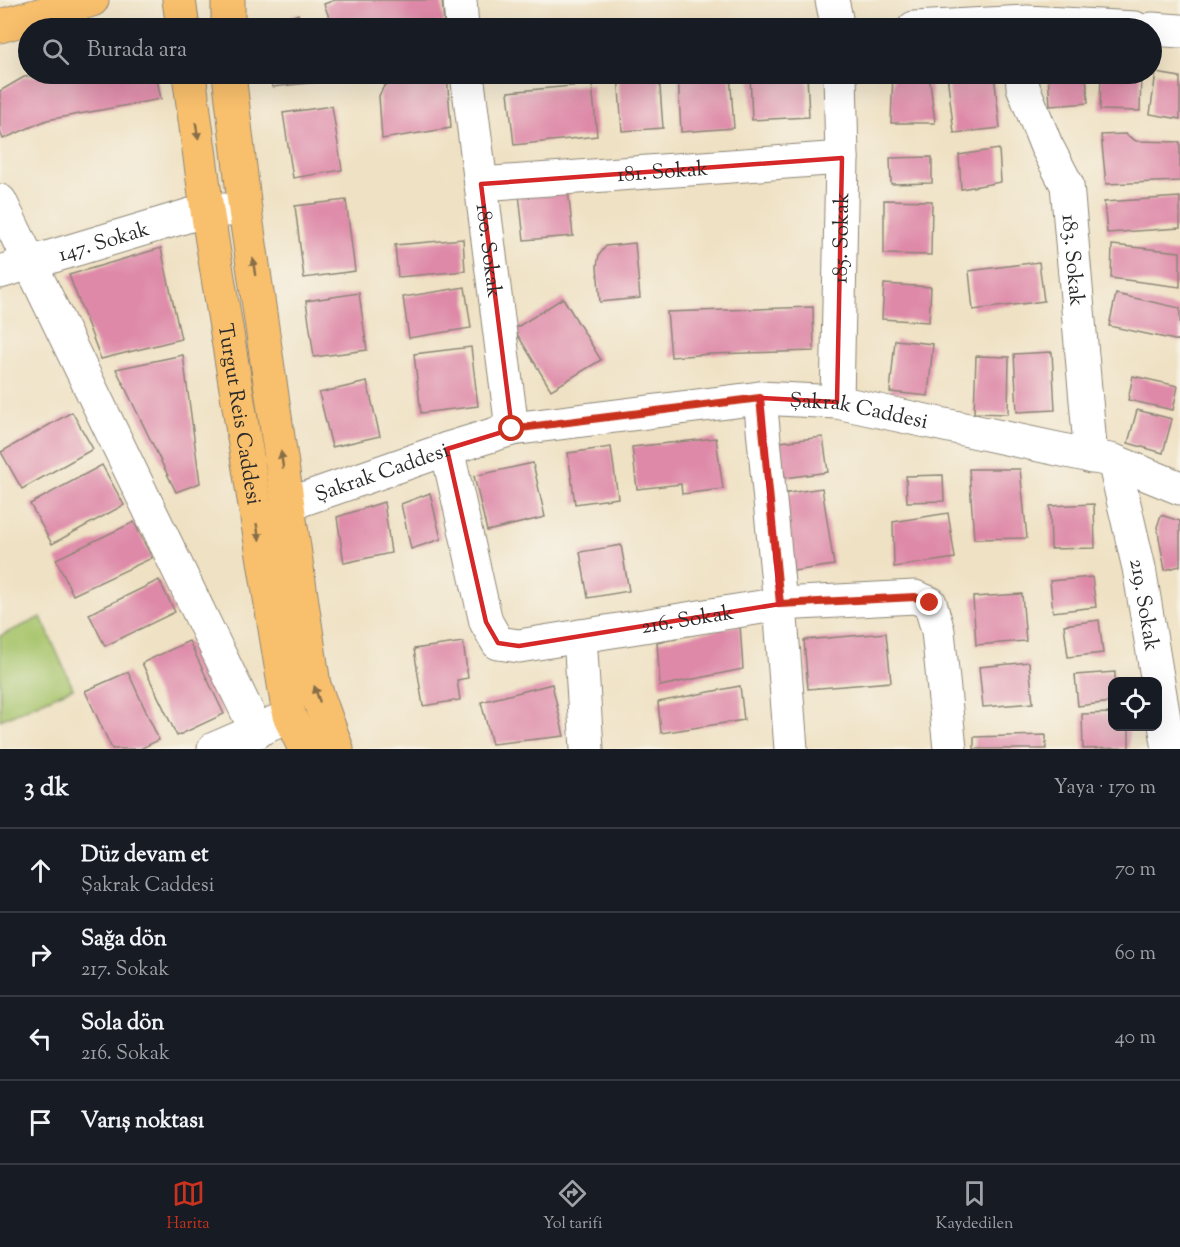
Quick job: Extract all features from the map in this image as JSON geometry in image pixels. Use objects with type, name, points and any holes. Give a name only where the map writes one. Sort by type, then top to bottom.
[{"type":"main road","points":[[29,18],[93,0]]},
{"type":"main road","points":[[179,0],[182,18]]},
{"type":"main road","points":[[228,0],[228,18]]},
{"type":"main road","points":[[0,26],[18,21]]},
{"type":"main road","name":"Turgut Reis Caddesi","points":[[190,84],[207,210],[289,715],[305,749]]},
{"type":"main road","name":"Turgut Reis Caddesi","points":[[230,84],[245,210],[314,685],[337,749]]},
{"type":"street","points":[[460,0],[461,18]]},
{"type":"street","points":[[832,0],[836,18]]},
{"type":"street","points":[[1162,30],[1180,31]]},
{"type":"street","name":"180. Sokak","points":[[468,84],[512,429]]},
{"type":"street","name":"185. Sokak","points":[[837,402],[842,158],[840,84]]},
{"type":"street","name":"183. Sokak","points":[[1023,84],[1046,145],[1067,185],[1102,459]]},
{"type":"street","name":"181. Sokak","points":[[481,184],[842,158]]},
{"type":"street","points":[[0,201],[257,732]]},
{"type":"street","name":"147. Sokak","points":[[0,272],[207,210],[245,210]]},
{"type":"street","points":[[760,398],[791,749]]},
{"type":"street","name":"Şakrak Caddesi","points":[[289,504],[512,429],[760,398],[837,402],[1102,459],[1180,488]]},
{"type":"street","name":"216. Sokak","points":[[447,449],[486,622],[498,643],[519,646],[780,604],[915,597],[930,603],[938,631],[950,749]]},
{"type":"street","name":"219. Sokak","points":[[1102,459],[1139,568],[1169,749]]},
{"type":"street","points":[[580,636],[587,749]]},
{"type":"street","points":[[214,749],[257,732],[289,715]]},
{"type":"highlighted area","points":[[842,158],[837,402],[760,398],[780,604],[519,646],[498,643],[486,622],[447,449],[512,429],[481,184]]},
{"type":"green space","points":[[41,617],[73,688],[0,720],[0,636]]},
{"type":"building","points":[[335,0],[442,0],[444,18],[329,18],[324,4]]},
{"type":"building","points":[[1162,74],[1180,77],[1180,119],[1150,114],[1154,84],[1162,84]]},
{"type":"building","points":[[18,80],[18,84],[158,84],[161,99],[47,120],[3,139],[0,132],[0,91]]},
{"type":"building","points":[[271,84],[300,84],[272,87]]},
{"type":"building","points":[[389,84],[448,84],[451,128],[382,139],[379,96],[384,86]]},
{"type":"building","points":[[592,84],[597,136],[514,145],[508,92]]},
{"type":"building","points":[[619,84],[660,84],[663,128],[622,131]]},
{"type":"building","points":[[679,84],[731,84],[734,128],[681,132]]},
{"type":"building","points":[[750,84],[807,84],[809,117],[752,120]]},
{"type":"building","points":[[893,84],[930,84],[935,123],[891,123]]},
{"type":"building","points":[[948,84],[995,84],[1000,128],[954,133]]},
{"type":"building","points":[[1049,84],[1087,84],[1088,103],[1050,106]]},
{"type":"building","points":[[1101,84],[1141,84],[1140,111],[1100,110]]},
{"type":"building","points":[[332,106],[342,170],[293,178],[283,113]]},
{"type":"building","points":[[1125,134],[1136,141],[1180,142],[1180,181],[1106,184],[1101,135]]},
{"type":"building","points":[[999,149],[1001,182],[961,189],[959,155]]},
{"type":"building","points":[[932,157],[932,183],[891,184],[890,158]]},
{"type":"building","points":[[568,189],[573,236],[524,240],[519,194]]},
{"type":"building","points":[[1180,197],[1180,228],[1107,233],[1104,202]]},
{"type":"building","points":[[346,200],[355,271],[304,278],[295,206]]},
{"type":"building","points":[[884,200],[932,201],[931,255],[884,254]]},
{"type":"building","points":[[463,239],[465,271],[398,277],[395,245]]},
{"type":"building","points":[[635,243],[640,298],[600,302],[597,266],[599,255],[606,246]]},
{"type":"building","points":[[1112,245],[1180,252],[1180,287],[1111,278]]},
{"type":"building","points":[[161,248],[181,339],[101,359],[69,275]]},
{"type":"building","points":[[1039,262],[1044,301],[973,310],[969,271]]},
{"type":"building","points":[[884,284],[931,287],[929,322],[882,319]]},
{"type":"building","points":[[465,287],[471,328],[409,338],[403,297]]},
{"type":"building","points":[[359,293],[367,350],[314,357],[306,301]]},
{"type":"building","points":[[1116,294],[1180,308],[1180,341],[1109,326]]},
{"type":"building","points":[[563,298],[601,360],[551,390],[514,329]]},
{"type":"building","points":[[813,307],[814,351],[671,357],[667,312]]},
{"type":"building","points":[[895,340],[933,344],[928,396],[890,392]]},
{"type":"building","points":[[471,347],[478,406],[421,413],[414,354]]},
{"type":"building","points":[[1052,352],[1055,410],[1017,412],[1014,354]]},
{"type":"building","points":[[183,355],[200,483],[176,492],[116,369]]},
{"type":"building","points":[[976,356],[1009,357],[1008,414],[974,413]]},
{"type":"building","points":[[1133,376],[1178,386],[1173,410],[1128,400]]},
{"type":"building","points":[[367,382],[380,436],[332,447],[319,393]]},
{"type":"building","points":[[1137,410],[1172,419],[1163,453],[1128,443]]},
{"type":"building","points":[[72,412],[93,449],[22,489],[1,452]]},
{"type":"building","points":[[823,437],[828,472],[785,478],[780,442]]},
{"type":"building","points":[[716,438],[723,489],[682,494],[681,484],[637,489],[632,447]]},
{"type":"building","points":[[611,447],[618,498],[575,504],[568,453]]},
{"type":"building","points":[[533,463],[545,517],[487,531],[474,476]]},
{"type":"building","points":[[102,465],[124,505],[52,544],[30,504]]},
{"type":"building","points":[[969,469],[1020,469],[1027,538],[974,539]]},
{"type":"building","points":[[943,475],[944,501],[907,502],[906,476]]},
{"type":"building","points":[[822,488],[834,565],[794,571],[782,494]]},
{"type":"building","points":[[430,493],[441,539],[411,549],[401,504]]},
{"type":"building","points":[[384,502],[391,553],[344,563],[337,517]]},
{"type":"building","points":[[1094,504],[1095,548],[1051,549],[1050,506]]},
{"type":"building","points":[[948,513],[955,558],[894,567],[893,522]]},
{"type":"building","points":[[1161,515],[1180,521],[1180,566],[1165,570],[1157,527]]},
{"type":"building","points":[[134,522],[152,558],[73,595],[56,559]]},
{"type":"building","points":[[621,545],[629,591],[588,598],[580,552]]},
{"type":"building","points":[[1092,577],[1096,607],[1053,612],[1050,581]]},
{"type":"building","points":[[159,580],[175,612],[105,646],[89,614]]},
{"type":"building","points":[[1022,594],[1026,641],[976,645],[973,597]]},
{"type":"building","points":[[1099,620],[1103,653],[1068,657],[1064,625]]},
{"type":"building","points":[[740,625],[743,669],[660,686],[657,642]]},
{"type":"building","points":[[886,633],[891,682],[808,689],[804,640]]},
{"type":"building","points":[[189,641],[224,714],[177,736],[142,663]]},
{"type":"building","points":[[463,642],[468,678],[457,680],[460,700],[423,706],[414,649]]},
{"type":"building","points":[[1029,662],[1033,703],[983,707],[979,667]]},
{"type":"building","points":[[128,672],[159,740],[140,749],[112,749],[85,691]]},
{"type":"building","points":[[1115,672],[1115,677],[1108,677],[1108,702],[1078,706],[1075,675]]},
{"type":"building","points":[[552,684],[564,736],[492,744],[481,702]]},
{"type":"building","points":[[740,686],[744,720],[661,733],[658,702]]},
{"type":"building","points":[[1108,713],[1108,731],[1129,731],[1129,748],[1083,749],[1082,714]]},
{"type":"building","points":[[1046,735],[1046,749],[974,749],[974,737]]},
{"type":"route","points":[[512,429],[760,398],[780,604],[915,597],[930,603]]}]
